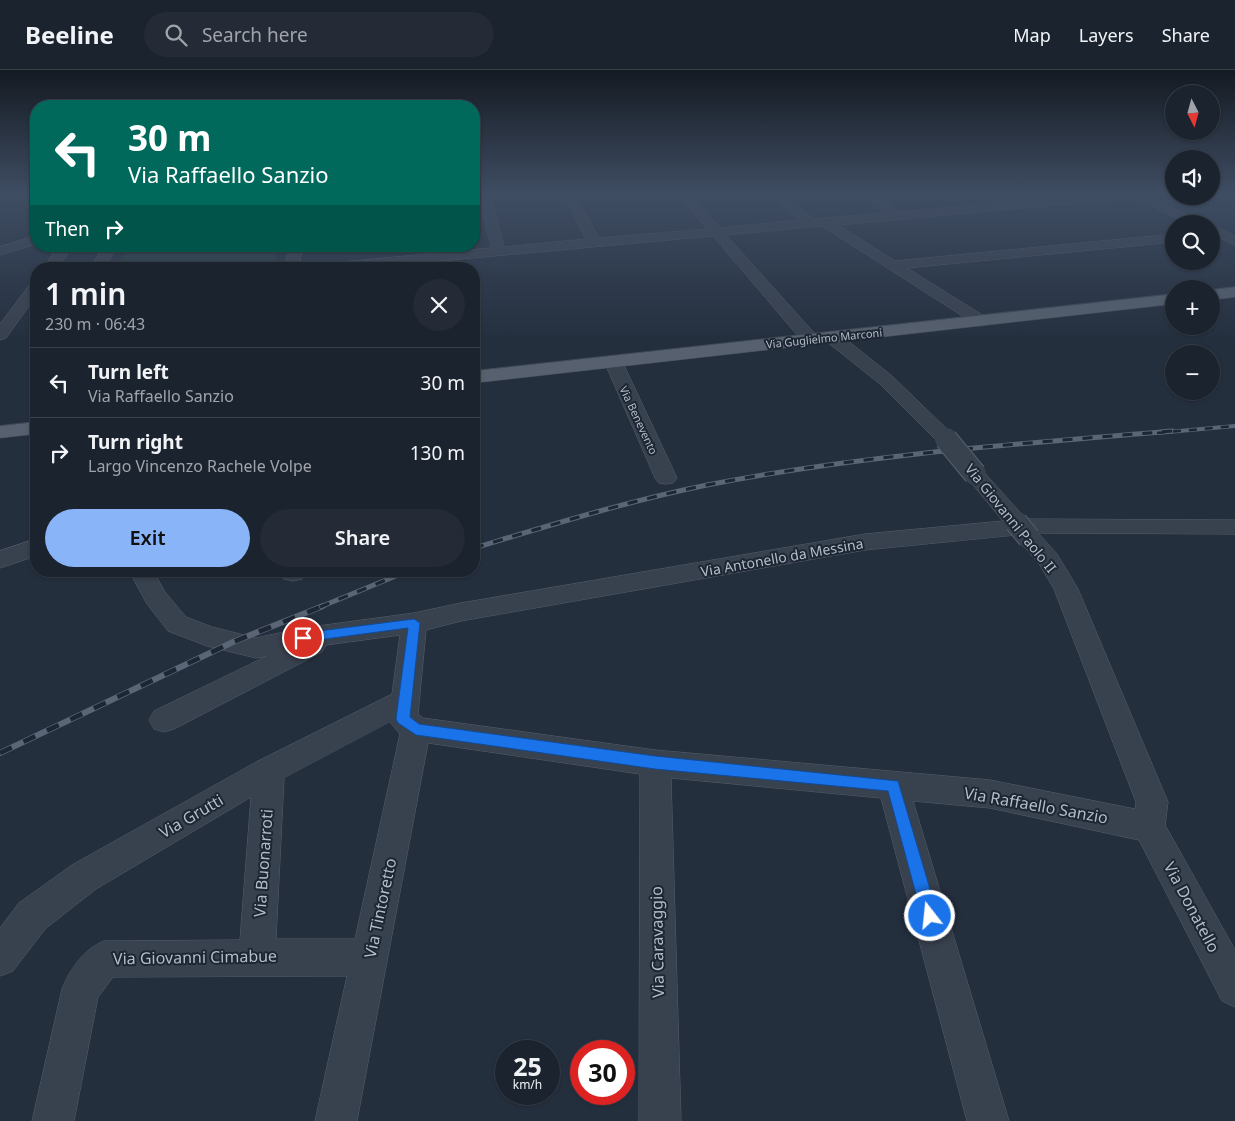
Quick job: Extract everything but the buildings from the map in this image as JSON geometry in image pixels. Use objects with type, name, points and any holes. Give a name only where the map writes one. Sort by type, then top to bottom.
[{"type":"main road","points":[[1220,294],[1235,292]]},
{"type":"main road","name":"Via Guglielmo Marconi","points":[[480,376],[1165,300]]},
{"type":"main road","points":[[0,432],[30,429]]},
{"type":"street","points":[[3,242],[15,246]]},
{"type":"street","points":[[0,251],[29,242]]},
{"type":"street","points":[[496,242],[499,252]]},
{"type":"street","points":[[370,262],[400,253],[499,252],[606,242]]},
{"type":"street","points":[[726,242],[810,339]]},
{"type":"street","points":[[856,242],[981,321]]},
{"type":"street","points":[[893,265],[1132,242]]},
{"type":"street","points":[[0,335],[6,319],[30,293]]},
{"type":"street","points":[[6,319],[30,316]]},
{"type":"street","name":"Via Giovanni Paolo II","points":[[832,337],[886,380],[946,439],[1049,560],[1066,589],[1152,802],[1150,827]]},
{"type":"street","name":"Via Benevento","points":[[613,361],[666,478]]},
{"type":"street","name":"Via Antonello da Messina","points":[[145,577],[168,616],[177,624],[207,636],[256,648],[303,638],[414,623],[461,612],[865,542],[1034,526],[1235,528]]},
{"type":"street","points":[[0,560],[30,549]]},
{"type":"street","name":"Via Tintoretto","points":[[336,1121],[370,957],[410,715],[414,623]]},
{"type":"street","points":[[164,720],[333,635]]},
{"type":"street","name":"Via Raffaello Sanzio","points":[[410,715],[655,762],[990,794],[1150,827]]},
{"type":"street","name":"Via Grutti","points":[[0,958],[32,916],[84,877],[270,771],[410,715]]},
{"type":"street","name":"Via Caravaggio","points":[[655,762],[660,1121]]},
{"type":"street","name":"Via Buonarroti","points":[[257,956],[270,771]]},
{"type":"street","points":[[893,786],[988,1121]]},
{"type":"street","name":"Via Donatello","points":[[1150,827],[1235,988]]},
{"type":"street","name":"Via Giovanni Cimabue","points":[[53,1121],[81,989],[104,959],[257,956],[370,957]]},
{"type":"green space","points":[[125,252],[277,252],[275,262],[119,262]]},
{"type":"railway","points":[[1157,433],[1235,426]]},
{"type":"railway","points":[[480,546],[648,498],[765,475],[880,458],[1172,431]]},
{"type":"railway","points":[[320,607],[393,577]]},
{"type":"railway","points":[[0,753],[233,642],[323,606]]},
{"type":"route","points":[[303,638],[414,623],[403,719],[416,729],[655,762],[893,786],[930,916]]}]
